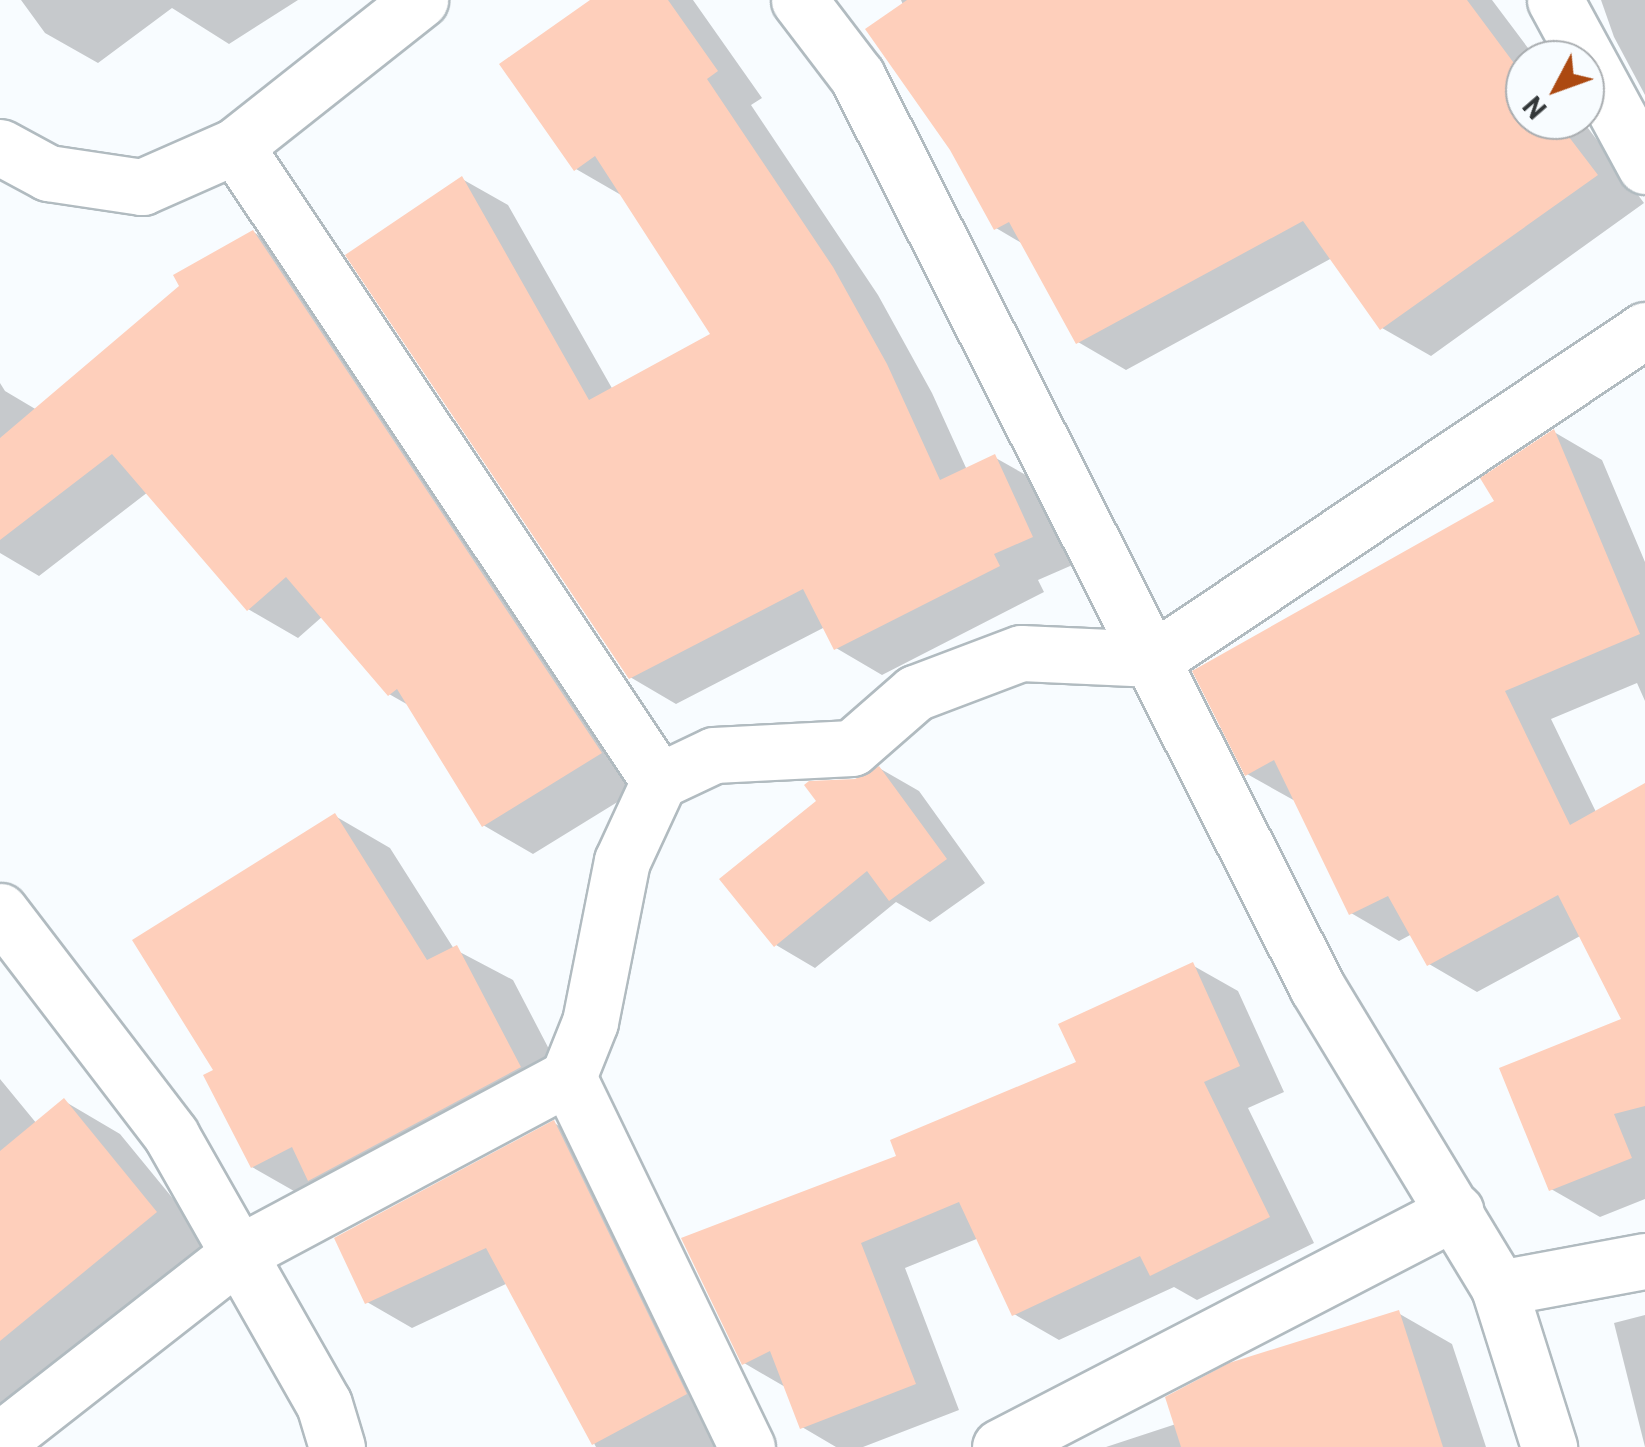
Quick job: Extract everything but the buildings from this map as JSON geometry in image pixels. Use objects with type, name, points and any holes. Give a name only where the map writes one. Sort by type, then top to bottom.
[{"type":"street","points":[[0,148],[48,173],[142,187],[235,146],[420,0]]},
{"type":"street","points":[[799,0],[857,76],[1317,987],[1456,1211],[1499,1288],[1549,1447]]},
{"type":"street","points":[[1555,0],[1645,166]]},
{"type":"street","points":[[235,146],[659,781]]},
{"type":"street","points":[[0,1440],[239,1254],[568,1078],[590,1022],[622,861],[659,781],[714,755],[852,748],[915,694],[1020,653],[1154,659],[1645,330]]},
{"type":"street","points":[[0,911],[171,1135],[324,1404],[337,1447]]},
{"type":"street","points":[[568,1078],[747,1447]]},
{"type":"street","points":[[1000,1447],[1456,1211]]},
{"type":"street","points":[[1499,1288],[1645,1261]]}]
